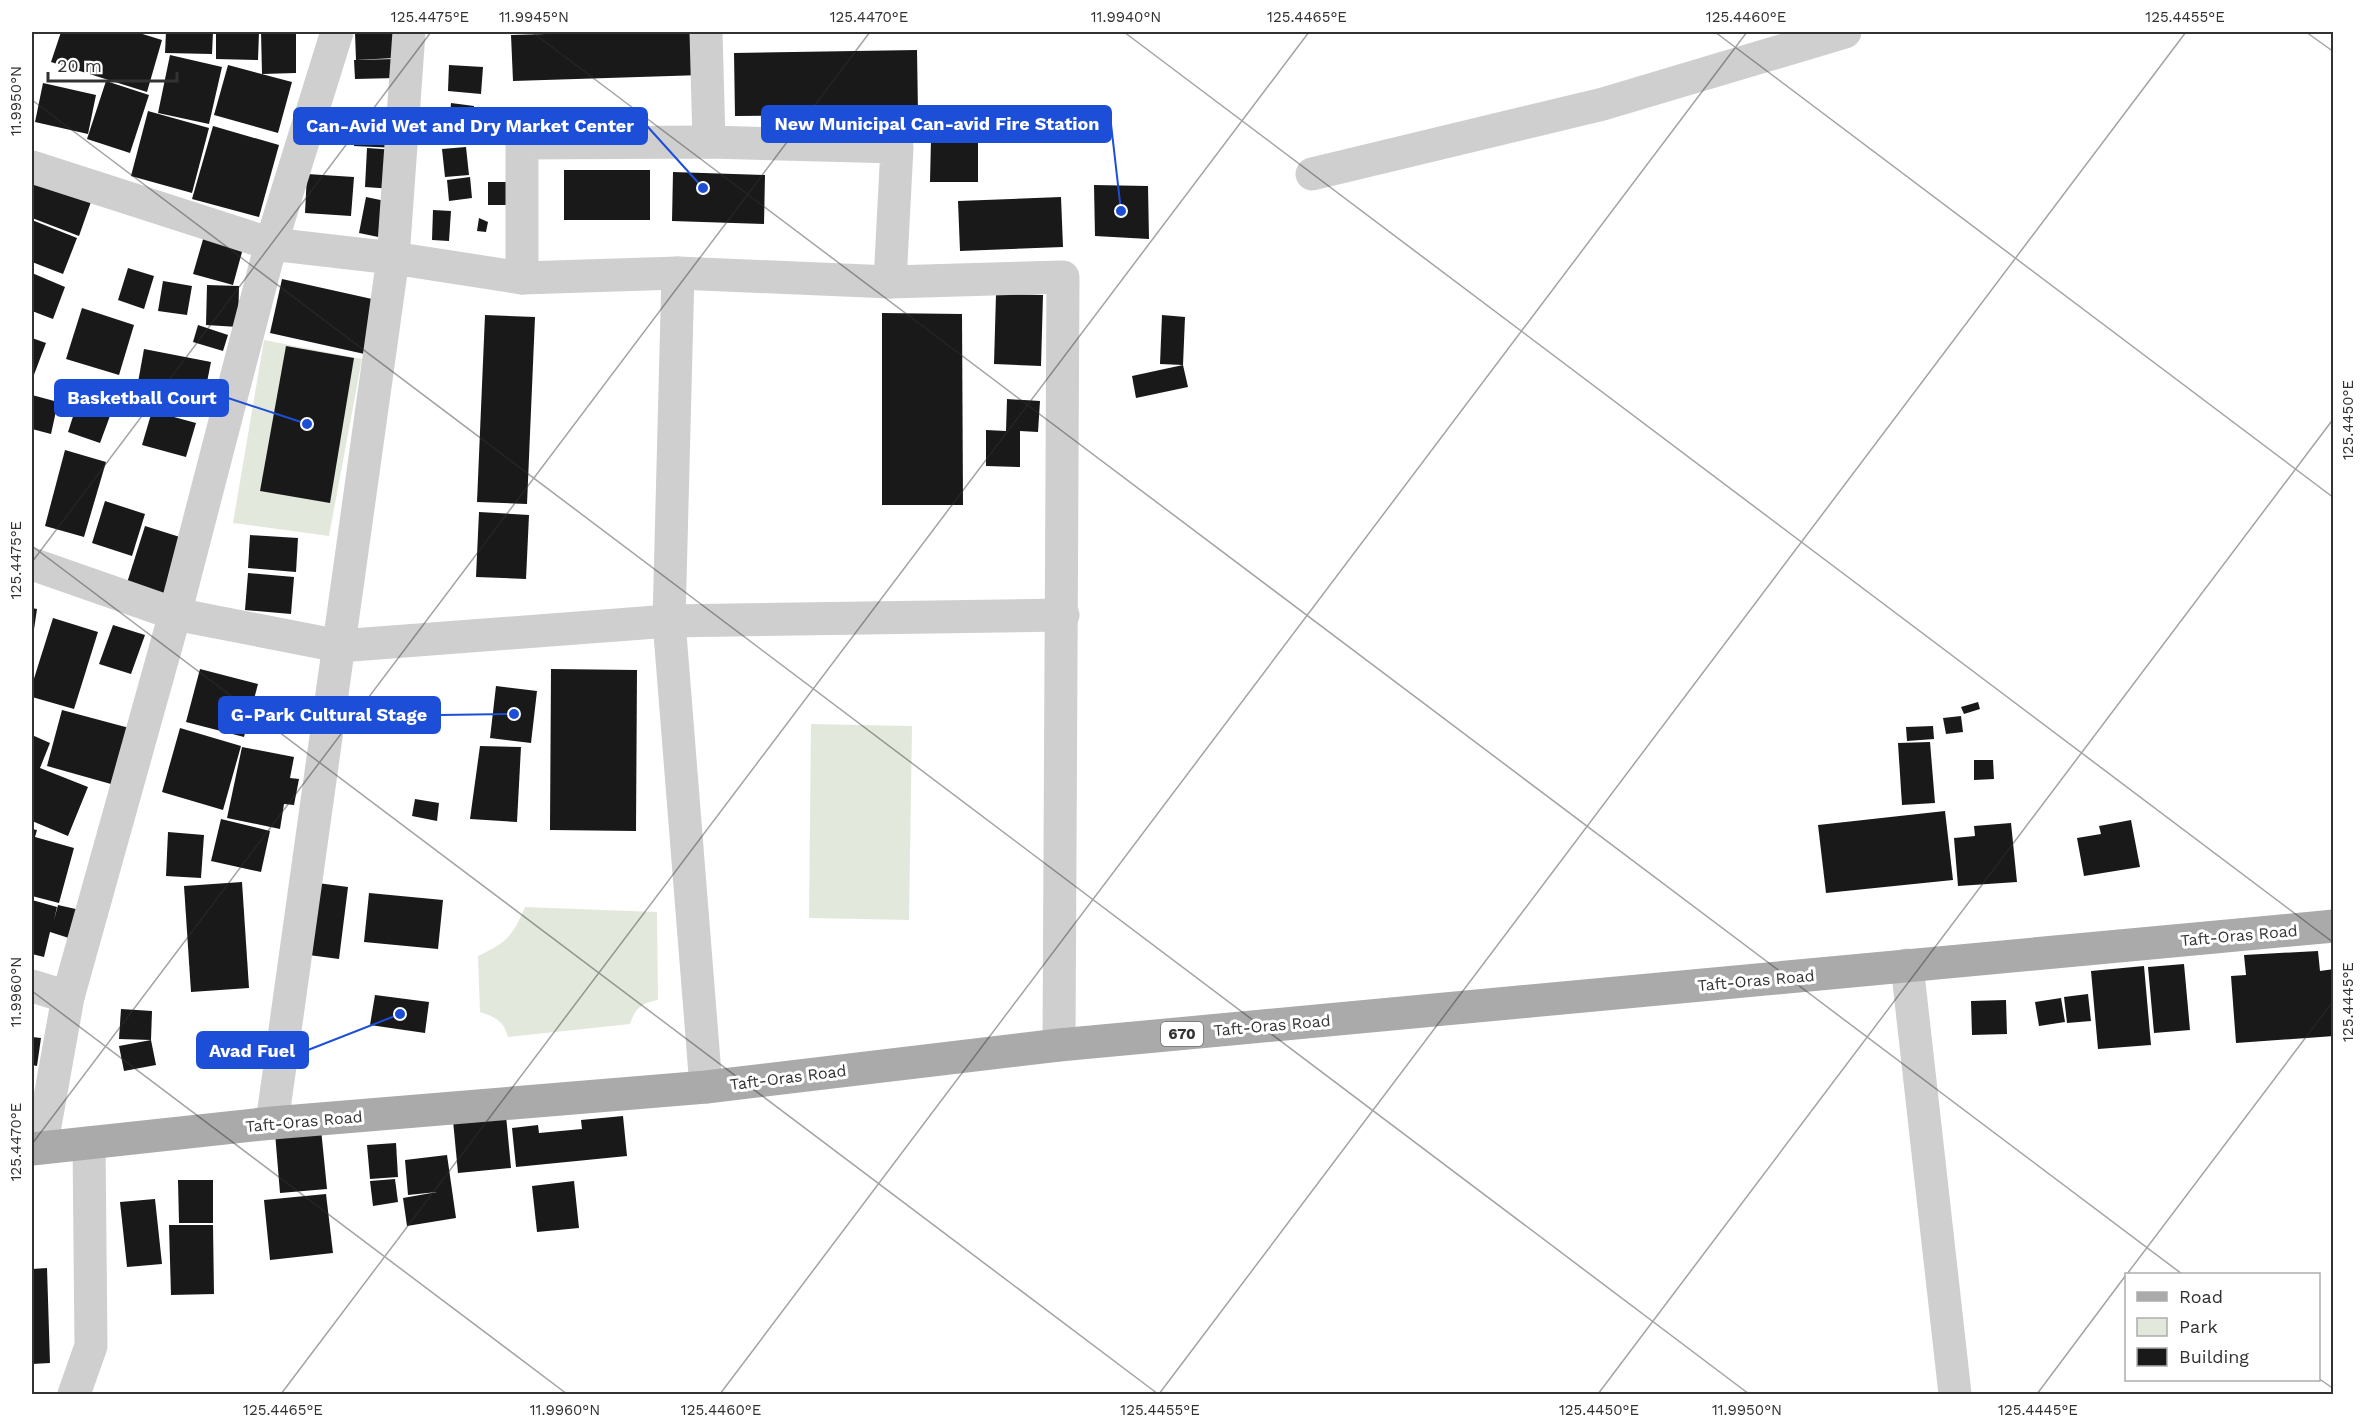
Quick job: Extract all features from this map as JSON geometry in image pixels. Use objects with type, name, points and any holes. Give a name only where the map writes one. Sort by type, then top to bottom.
[{"type":"main road","name":"Taft-Oras Road","points":[[36,1148],[272,1123],[706,1087],[1059,1045],[2334,926]]},
{"type":"street","points":[[36,1148],[68,996],[175,614],[271,244],[337,32]]},
{"type":"street","points":[[272,1123],[393,258],[409,32]]},
{"type":"street","points":[[706,32],[709,142]]},
{"type":"street","points":[[1312,174],[1603,104],[1845,32]]},
{"type":"street","points":[[522,278],[522,143],[709,142],[897,147],[890,282]]},
{"type":"street","points":[[32,166],[271,244],[393,258],[522,278],[678,273],[890,282],[1063,277],[1059,1045]]},
{"type":"street","points":[[678,273],[669,621],[706,1087]]},
{"type":"street","points":[[32,564],[175,614],[339,646],[669,621],[1063,615]]},
{"type":"street","points":[[1907,965],[1955,1395]]},
{"type":"street","points":[[32,986],[68,996]]},
{"type":"street","points":[[74,1395],[91,1346],[89,1143]]},
{"type":"green space","points":[[264,340],[362,359],[329,536],[233,523]]},
{"type":"green space","points":[[811,724],[912,726],[909,920],[809,918]]},
{"type":"green space","points":[[525,907],[657,912],[658,1000],[640,1007],[630,1024],[508,1037],[498,1020],[480,1012],[478,956],[508,938]]},
{"type":"building","points":[[61,32],[136,32],[162,40],[147,92],[51,62]]},
{"type":"building","points":[[166,32],[213,32],[212,54],[165,53]]},
{"type":"building","points":[[216,32],[259,32],[258,60],[216,59]]},
{"type":"building","points":[[261,32],[296,32],[296,73],[262,74]]},
{"type":"building","points":[[394,32],[395,58],[356,60],[355,33]]},
{"type":"building","points":[[700,32],[702,75],[513,81],[511,35]]},
{"type":"building","points":[[917,50],[918,114],[735,116],[734,53]]},
{"type":"building","points":[[170,55],[222,67],[209,124],[158,113]]},
{"type":"building","points":[[395,59],[396,78],[355,79],[354,60]]},
{"type":"building","points":[[228,65],[292,82],[278,133],[214,115]]},
{"type":"building","points":[[449,65],[483,67],[481,94],[448,91]]},
{"type":"building","points":[[106,81],[149,95],[130,153],[87,139]]},
{"type":"building","points":[[43,83],[96,95],[88,134],[35,122]]},
{"type":"building","points":[[451,103],[474,106],[471,142],[448,139]]},
{"type":"building","points":[[148,111],[209,128],[192,193],[131,176]]},
{"type":"building","points":[[356,118],[397,120],[396,148],[354,146]]},
{"type":"building","points":[[213,126],[279,145],[259,217],[192,199]]},
{"type":"building","points":[[931,139],[978,140],[978,182],[930,182]]},
{"type":"building","points":[[466,147],[469,175],[445,177],[442,149]]},
{"type":"building","points":[[367,148],[396,150],[393,189],[365,187]]},
{"type":"building","points":[[564,170],[650,170],[650,220],[564,220]]},
{"type":"building","points":[[673,172],[765,175],[764,224],[672,221]]},
{"type":"building","points":[[32,173],[93,196],[79,236],[32,218]]},
{"type":"building","points":[[307,174],[354,177],[351,216],[305,213]]},
{"type":"building","points":[[470,177],[472,198],[449,201],[447,180]]},
{"type":"building","points":[[488,182],[510,182],[510,205],[488,205]]},
{"type":"building","points":[[1094,185],[1148,186],[1149,239],[1095,236]]},
{"type":"building","points":[[366,197],[395,203],[388,239],[359,233]]},
{"type":"building","points":[[1061,197],[1063,247],[960,251],[958,201]]},
{"type":"building","points":[[433,210],[451,211],[449,241],[432,240]]},
{"type":"building","points":[[479,218],[488,222],[486,232],[477,231]]},
{"type":"building","points":[[32,220],[77,238],[63,274],[32,262]]},
{"type":"building","points":[[206,229],[245,241],[233,285],[193,274]]},
{"type":"building","points":[[128,268],[154,276],[144,309],[118,300]]},
{"type":"building","points":[[32,273],[65,287],[53,319],[32,311]]},
{"type":"building","points":[[282,279],[381,301],[369,355],[270,333]]},
{"type":"building","points":[[163,281],[192,286],[187,315],[158,311]]},
{"type":"building","points":[[207,285],[239,286],[238,327],[206,325]]},
{"type":"building","points":[[996,294],[1043,295],[1041,366],[994,364]]},
{"type":"building","points":[[82,308],[134,325],[119,375],[66,359]]},
{"type":"building","points":[[882,313],[962,314],[963,505],[882,505]]},
{"type":"building","points":[[485,315],[535,317],[527,504],[477,502]]},
{"type":"building","points":[[1162,315],[1185,317],[1183,365],[1160,364]]},
{"type":"building","points":[[198,325],[228,335],[223,351],[193,342]]},
{"type":"building","points":[[32,338],[46,343],[32,380]]},
{"type":"building","points":[[286,346],[354,358],[330,503],[260,491]]},
{"type":"building","points":[[144,349],[211,362],[201,412],[135,399]]},
{"type":"building","points":[[1183,365],[1188,387],[1136,398],[1132,376]]},
{"type":"building","points":[[32,395],[58,402],[51,434],[32,429]]},
{"type":"building","points":[[1007,399],[1040,401],[1038,432],[1020,431],[1020,467],[986,466],[986,430],[1006,431]]},
{"type":"building","points":[[77,404],[110,416],[100,443],[68,432]]},
{"type":"building","points":[[152,411],[196,423],[186,457],[142,445]]},
{"type":"building","points":[[65,450],[106,462],[84,537],[45,526]]},
{"type":"building","points":[[105,501],[145,514],[132,556],[92,543]]},
{"type":"building","points":[[479,512],[529,515],[526,579],[476,577]]},
{"type":"building","points":[[145,526],[183,538],[165,598],[126,586]]},
{"type":"building","points":[[250,535],[298,538],[296,572],[248,568]]},
{"type":"building","points":[[248,573],[294,577],[291,614],[245,610]]},
{"type":"building","points":[[32,608],[37,609],[33,636],[32,636]]},
{"type":"building","points":[[53,618],[98,632],[74,709],[32,697],[32,685]]},
{"type":"building","points":[[113,625],[145,635],[131,674],[99,664]]},
{"type":"building","points":[[200,669],[258,684],[244,737],[186,722]]},
{"type":"building","points":[[551,669],[637,670],[636,831],[550,830]]},
{"type":"building","points":[[496,686],[537,691],[531,743],[490,738]]},
{"type":"building","points":[[1978,702],[1980,709],[1964,714],[1961,707]]},
{"type":"building","points":[[62,710],[133,729],[118,786],[47,766]]},
{"type":"building","points":[[1961,716],[1963,732],[1946,734],[1943,718]]},
{"type":"building","points":[[1933,726],[1934,739],[1907,741],[1906,727]]},
{"type":"building","points":[[180,728],[241,746],[223,810],[162,792]]},
{"type":"building","points":[[32,735],[50,743],[40,768],[88,787],[68,836],[32,821]]},
{"type":"building","points":[[1930,742],[1935,803],[1902,805],[1898,743]]},
{"type":"building","points":[[480,746],[521,747],[517,822],[470,819]]},
{"type":"building","points":[[242,747],[294,757],[290,778],[299,779],[294,805],[284,804],[280,829],[227,818]]},
{"type":"building","points":[[1974,760],[1993,760],[1994,779],[1974,780]]},
{"type":"building","points":[[415,799],[439,803],[437,821],[412,816]]},
{"type":"building","points":[[1945,811],[1953,880],[1826,893],[1818,825]]},
{"type":"building","points":[[221,819],[270,831],[261,872],[211,861]]},
{"type":"building","points":[[2131,820],[2140,867],[2084,876],[2077,838],[2101,834],[2099,826]]},
{"type":"building","points":[[2011,823],[2017,882],[1958,886],[1954,838],[1975,836],[1974,826]]},
{"type":"building","points":[[32,829],[37,830],[35,837],[74,848],[59,903],[32,896]]},
{"type":"building","points":[[168,832],[204,835],[201,878],[166,876]]},
{"type":"building","points":[[242,882],[249,988],[191,992],[184,886]]},
{"type":"building","points":[[310,882],[348,887],[339,959],[301,954]]},
{"type":"building","points":[[369,893],[443,900],[438,949],[364,942]]},
{"type":"building","points":[[32,900],[57,907],[54,920],[58,905],[80,910],[72,939],[50,932],[44,957],[32,954]]},
{"type":"building","points":[[2318,951],[2320,971],[2334,969],[2334,1036],[2236,1043],[2231,976],[2246,975],[2244,955]]},
{"type":"building","points":[[2184,964],[2190,1030],[2154,1033],[2148,967]]},
{"type":"building","points":[[2144,966],[2151,1045],[2098,1049],[2091,971]]},
{"type":"building","points":[[2088,994],[2091,1021],[2067,1023],[2064,997]]},
{"type":"building","points":[[375,995],[429,1002],[425,1033],[370,1025]]},
{"type":"building","points":[[2061,998],[2065,1022],[2039,1026],[2035,1002]]},
{"type":"building","points":[[2006,1000],[2007,1034],[1972,1035],[1971,1001]]},
{"type":"building","points":[[121,1009],[152,1011],[151,1040],[119,1039]]},
{"type":"building","points":[[32,1037],[41,1038],[37,1066],[32,1065]]},
{"type":"building","points":[[151,1040],[156,1065],[124,1071],[119,1046]]},
{"type":"building","points":[[505,1105],[511,1168],[458,1173],[452,1110]]},
{"type":"building","points":[[623,1116],[627,1156],[516,1167],[512,1128],[538,1125],[539,1133],[582,1129],[581,1120]]},
{"type":"building","points":[[321,1129],[327,1189],[280,1193],[275,1133]]},
{"type":"building","points":[[396,1143],[398,1177],[370,1179],[367,1145]]},
{"type":"building","points":[[447,1155],[456,1218],[407,1226],[403,1198],[437,1192],[408,1195],[405,1160]]},
{"type":"building","points":[[395,1179],[398,1202],[373,1206],[370,1181]]},
{"type":"building","points":[[178,1180],[213,1180],[213,1223],[179,1223]]},
{"type":"building","points":[[574,1181],[579,1228],[537,1232],[532,1186]]},
{"type":"building","points":[[326,1194],[333,1253],[270,1260],[264,1200]]},
{"type":"building","points":[[155,1199],[162,1264],[127,1267],[120,1202]]},
{"type":"building","points":[[169,1225],[213,1225],[214,1294],[171,1295]]},
{"type":"building","points":[[47,1268],[50,1363],[32,1364],[32,1269]]},
{"type":"place","name":"Can-Avid Wet and Dry Market Center","points":[[703,188]]},
{"type":"place","name":"New Municipal Can-avid Fire Station","points":[[1121,211]]},
{"type":"place","name":"Basketball Court","points":[[307,424]]},
{"type":"place","name":"G-Park Cultural Stage","points":[[514,714]]},
{"type":"place","name":"Avad Fuel","points":[[400,1014]]}]
